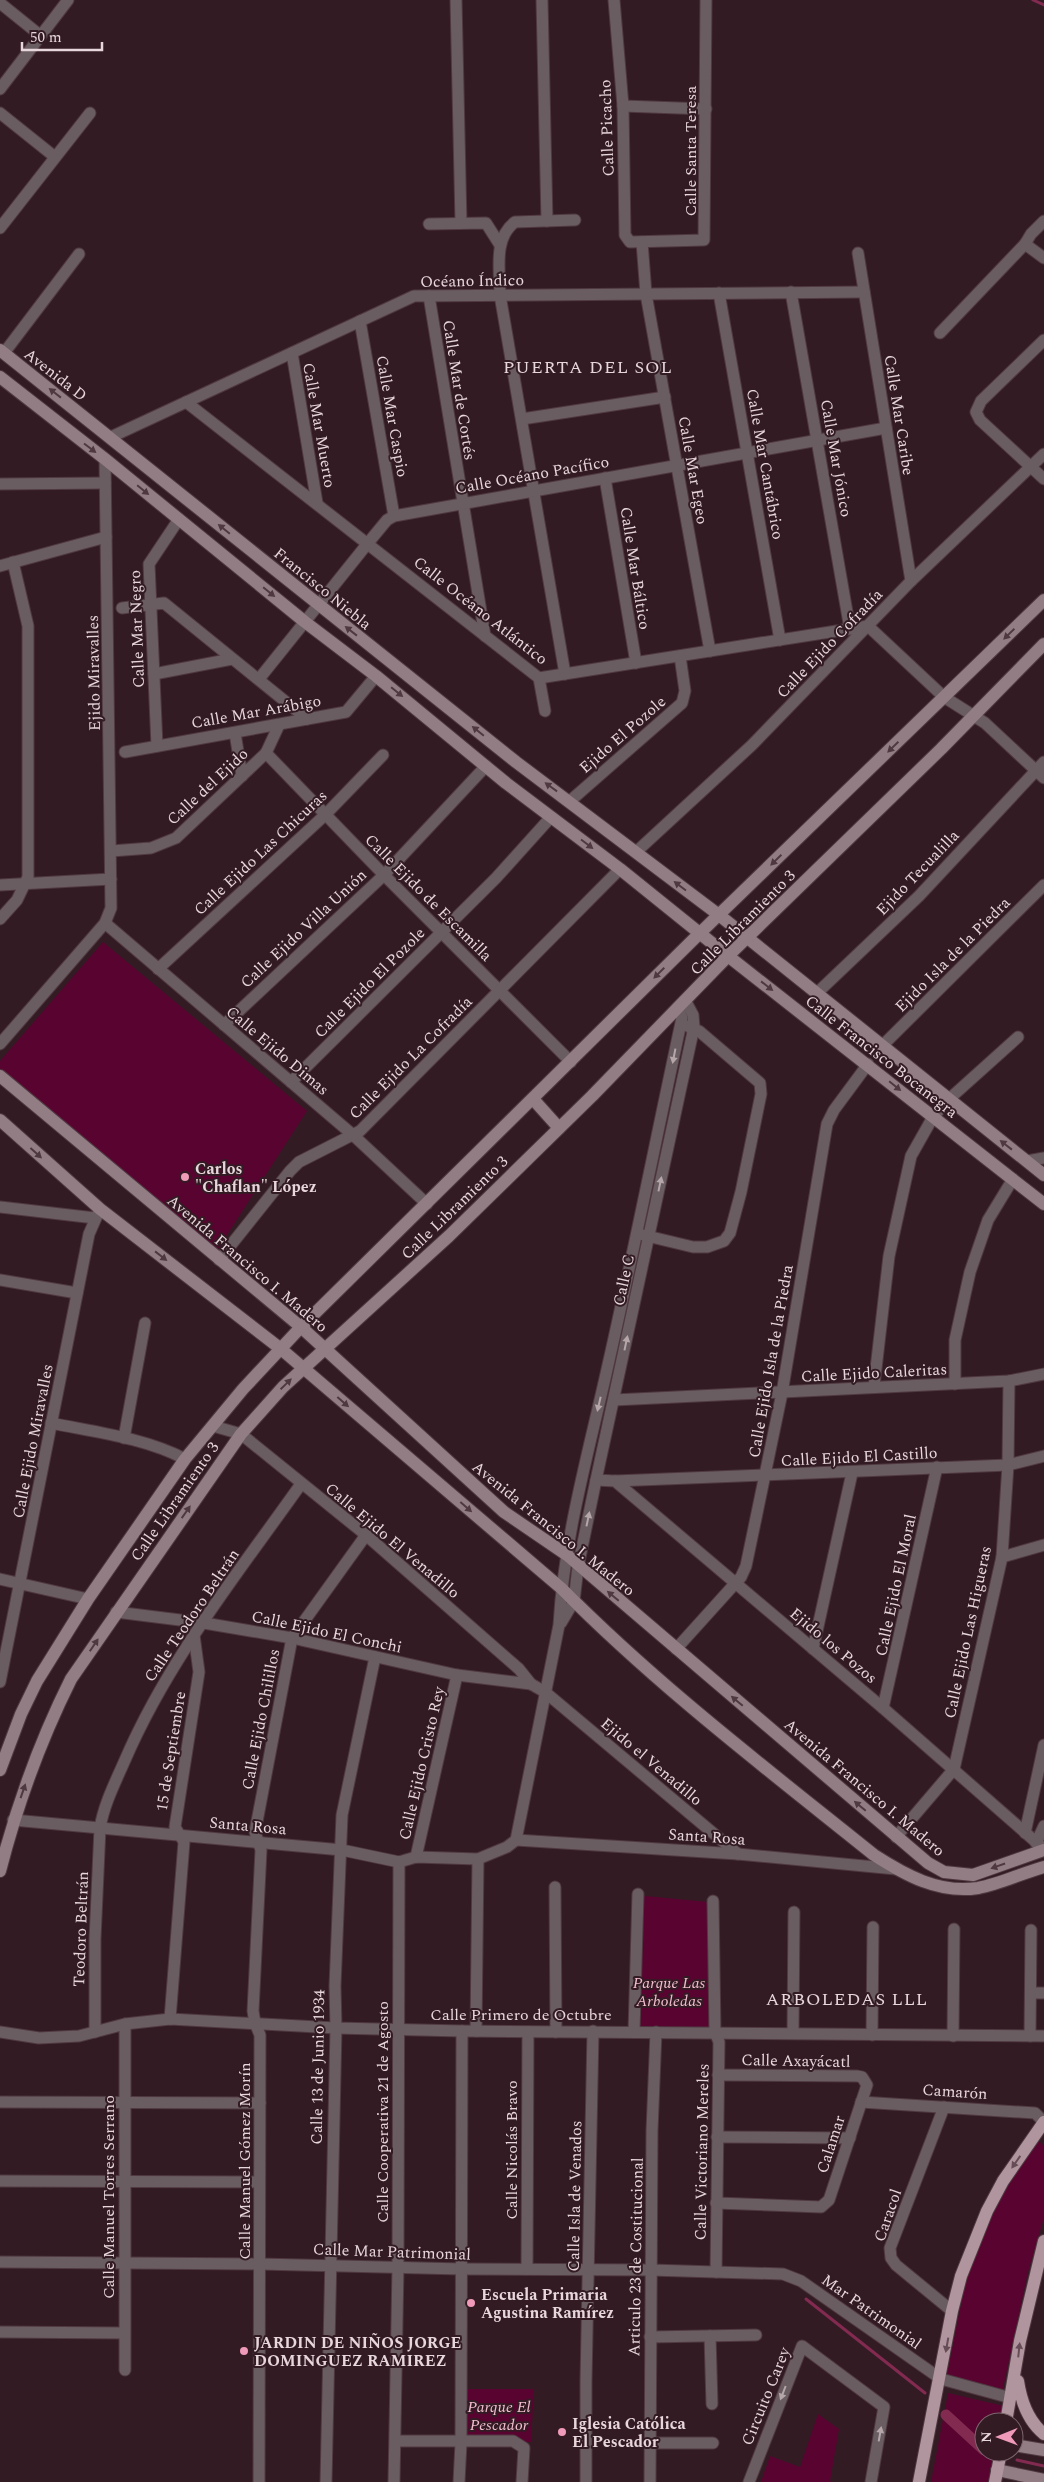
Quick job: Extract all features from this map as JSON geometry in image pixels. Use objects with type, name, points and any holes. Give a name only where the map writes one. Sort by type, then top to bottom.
[{"type":"main road","points":[[919,2482],[941,2379],[952,2311],[961,2276],[987,2211],[1003,2181],[1044,2122]]},
{"type":"main road","points":[[1008,2412],[1020,2341],[1044,2241]]},
{"type":"main road","points":[[1016,2371],[1020,2397],[1030,2417],[1044,2434]]},
{"type":"main road","points":[[996,2476],[999,2462]]},
{"type":"street","points":[[0,89],[68,0]]},
{"type":"street","points":[[456,0],[461,223]]},
{"type":"street","points":[[542,0],[547,220]]},
{"type":"street","name":"Calle Picacho","points":[[614,0],[623,106],[625,235],[630,242],[642,242]]},
{"type":"street","name":"Calle Santa Teresa","points":[[642,242],[704,240],[706,0]]},
{"type":"street","points":[[0,3],[41,36]]},
{"type":"street","points":[[623,106],[706,109]]},
{"type":"street","points":[[0,113],[55,157]]},
{"type":"street","points":[[0,228],[90,113]]},
{"type":"street","points":[[565,674],[500,295],[500,245],[509,227],[515,222],[575,220]]},
{"type":"street","points":[[940,333],[1025,244],[1031,234],[1044,221]]},
{"type":"street","points":[[429,224],[486,223],[500,245]]},
{"type":"street","name":"Calle Mar Egeo","points":[[642,242],[646,294],[710,651]]},
{"type":"street","points":[[1025,244],[1044,258]]},
{"type":"street","name":"Calle Mar Caribe","points":[[858,253],[911,581]]},
{"type":"street","points":[[2,352],[79,254]]},
{"type":"street","name":"Calle Mar Jónico","points":[[791,292],[850,629]]},
{"type":"street","name":"Océano Índico","points":[[111,437],[414,296],[864,292]]},
{"type":"street","name":"Calle Mar Cantábrico","points":[[719,293],[780,640]]},
{"type":"street","name":"Calle Mar de Cortés","points":[[429,296],[485,636]]},
{"type":"street","name":"Calle Mar Caspio","points":[[360,321],[394,516]]},
{"type":"street","points":[[1044,340],[981,401],[976,412],[980,420],[1044,479]]},
{"type":"street","name":"Avenida D","points":[[2,352],[111,437]]},
{"type":"street","name":"Calle Mar Muerto","points":[[292,353],[317,503]]},
{"type":"street","points":[[0,377],[105,459],[304,622],[376,676],[486,766]]},
{"type":"street","points":[[522,419],[665,397]]},
{"type":"street","name":"Calle Océano Atlántico","points":[[186,402],[539,678],[868,626]]},
{"type":"street","name":"Calle Océano Pacífico","points":[[394,516],[886,428]]},
{"type":"street","name":"Francisco Niebla","points":[[111,437],[516,762],[636,852]]},
{"type":"street","name":"Calle Ejido Cofradía","points":[[636,852],[752,745],[911,581],[1044,454]]},
{"type":"street","name":"Ejido Miravalles","points":[[105,459],[111,851],[111,908],[105,923]]},
{"type":"street","name":"Calle Mar Báltico","points":[[605,478],[636,663]]},
{"type":"street","points":[[0,484],[105,483]]},
{"type":"street","points":[[259,679],[387,520],[394,516]]},
{"type":"street","name":"Calle Mar Negro","points":[[157,746],[149,564],[179,519]]},
{"type":"street","points":[[0,566],[106,537]]},
{"type":"street","points":[[0,919],[17,900],[28,877],[28,626],[13,562]]},
{"type":"street","name":"Calle Libramiento 3","points":[[0,1770],[21,1714],[37,1681],[88,1598],[185,1459],[281,1349],[301,1327],[701,932],[1044,600]]},
{"type":"street","points":[[122,608],[164,602],[232,660],[259,679],[306,719]]},
{"type":"street","points":[[868,626],[944,697],[985,723],[1041,770]]},
{"type":"street","name":"Calle Libramiento 3","points":[[0,1871],[13,1820],[57,1706],[71,1679],[241,1434],[283,1386],[449,1236],[559,1128],[682,1005],[728,956],[1044,644]]},
{"type":"street","name":"Ejido El Pozole","points":[[570,801],[682,703],[685,691],[680,656]]},
{"type":"street","points":[[154,674],[232,660]]},
{"type":"street","name":"Calle Mar Arábigo","points":[[125,752],[346,712],[376,676]]},
{"type":"street","points":[[539,678],[544,711]]},
{"type":"street","name":"Calle del Ejido","points":[[111,851],[151,848],[176,838],[266,752],[279,725]]},
{"type":"street","points":[[235,732],[242,776]]},
{"type":"street","name":"Calle Ejido de Escamilla","points":[[266,752],[325,815],[499,992],[571,1062]]},
{"type":"street","name":"Calle Ejido Las Chicuras","points":[[158,969],[325,815],[383,755]]},
{"type":"street","name":"Calle Francisco Bocanegra","points":[[486,766],[701,932],[728,956],[1044,1204]]},
{"type":"street","name":"Calle Ejido Villa Unión","points":[[224,1025],[384,875],[486,766]]},
{"type":"street","name":"Ejido Tecualilla","points":[[816,993],[919,896],[1041,770]]},
{"type":"street","name":"Calle Ejido El Pozole","points":[[291,1082],[441,933],[551,817]]},
{"type":"street","name":"Calle Francisco Bocanegra","points":[[636,852],[719,915],[746,939],[1044,1175]]},
{"type":"street","name":"Calle Ejido La Cofradía","points":[[219,1260],[294,1166],[360,1131],[620,869]]},
{"type":"street","points":[[0,885],[111,880]]},
{"type":"street","name":"Ejido Isla de la Piedra","points":[[882,1046],[1044,885]]},
{"type":"street","points":[[0,1044],[105,923]]},
{"type":"street","name":"Calle Ejido Dimas","points":[[105,923],[353,1135],[427,1204]]},
{"type":"street","name":"Calle C","points":[[574,1601],[578,1567],[621,1369],[682,1005]]},
{"type":"street","name":"Calle C","points":[[560,1625],[561,1588],[567,1555],[607,1369],[643,1235],[694,1028],[693,1015],[682,1005]]},
{"type":"street","points":[[643,1235],[693,1248],[707,1247],[724,1241],[730,1233],[741,1192],[761,1094],[760,1083],[694,1028],[680,1024]]},
{"type":"street","points":[[874,1386],[889,1256],[906,1168],[917,1143],[933,1117],[948,1100],[1018,1037]]},
{"type":"street","name":"Calle Ejido Isla de la Piedra","points":[[676,1650],[741,1577],[746,1566],[782,1394],[828,1124],[834,1110],[868,1064]]},
{"type":"street","name":"Avenida Francisco I. Madero","points":[[0,1076],[301,1327],[504,1512],[567,1555],[578,1567],[928,1864],[944,1872],[960,1876],[973,1875],[1041,1847]]},
{"type":"street","points":[[533,1099],[559,1128]]},
{"type":"street","points":[[0,1120],[98,1213],[281,1349],[561,1588],[703,1717],[874,1855],[896,1869],[926,1883],[962,1889],[979,1888],[1044,1867]]},
{"type":"street","points":[[1027,1161],[1044,1158]]},
{"type":"street","points":[[955,1384],[955,1340],[959,1313],[970,1272],[988,1220],[1013,1179]]},
{"type":"street","points":[[0,1207],[98,1213]]},
{"type":"street","name":"Calle Ejido Miravalles","points":[[0,1682],[89,1234],[98,1213]]},
{"type":"street","points":[[0,1280],[77,1293]]},
{"type":"street","points":[[124,1438],[145,1323]]},
{"type":"street","points":[[607,1369],[621,1369]]},
{"type":"street","name":"Calle Ejido Caleritas","points":[[614,1400],[782,1394],[874,1386],[1009,1381],[1044,1374]]},
{"type":"street","name":"Calle Ejido Las Higueras","points":[[896,1837],[954,1769],[1002,1556],[1008,1465],[1009,1381]]},
{"type":"street","points":[[51,1423],[124,1438],[174,1453],[185,1459]]},
{"type":"street","name":"Calle Ejido El Venadillo","points":[[213,1426],[241,1434],[300,1484],[366,1535],[519,1669],[531,1684],[545,1692]]},
{"type":"street","name":"Calle Ejido El Castillo","points":[[615,1481],[765,1477],[1008,1465],[1044,1456]]},
{"type":"street","name":"Calle Ejido El Moral","points":[[883,1708],[936,1468]]},
{"type":"street","points":[[813,1649],[852,1473]]},
{"type":"street","points":[[596,1480],[615,1481]]},
{"type":"street","name":"Ejido los Pozos","points":[[615,1481],[883,1708],[1041,1847]]},
{"type":"street","name":"Calle Teodoro Beltrán","points":[[100,1828],[103,1810],[141,1724],[177,1658],[300,1484]]},
{"type":"street","name":"Calle Ejido Chilillos","points":[[258,1842],[255,1832],[292,1638],[366,1535]]},
{"type":"street","points":[[1002,1556],[1044,1545]]},
{"type":"street","points":[[0,1579],[88,1598]]},
{"type":"street","points":[[476,2031],[478,1859],[507,1847],[516,1840],[560,1625],[574,1601]]},
{"type":"street","name":"Calle Ejido El Conchi","points":[[116,1612],[204,1622],[292,1638],[457,1675],[531,1684]]},
{"type":"street","name":"15 de Septiembre","points":[[170,2019],[184,1842],[175,1827],[199,1672],[194,1635]]},
{"type":"street","name":"Calle 13 de Junio 1934","points":[[326,2482],[329,2265],[336,2028],[335,1986],[342,1815],[375,1657]]},
{"type":"street","name":"Calle Ejido Cristo Rey","points":[[416,1857],[457,1675]]},
{"type":"street","name":"Ejido el Venadillo","points":[[545,1692],[738,1854]]},
{"type":"street","points":[[1025,1833],[1044,1745]]},
{"type":"street","name":"Santa Rosa","points":[[13,1820],[342,1850],[399,1862],[416,1857],[478,1859]]},
{"type":"street","points":[[1041,1847],[1044,1826]]},
{"type":"street","name":"Teodoro Beltrán","points":[[94,2032],[95,1939],[100,1828]]},
{"type":"street","name":"Santa Rosa","points":[[516,1840],[738,1854],[896,1869]]},
{"type":"street","name":"Calle Manuel Gómez Morín","points":[[258,1842],[261,1850],[253,2011],[260,2035],[259,2482]]},
{"type":"street","name":"Calle Cooperativa 21 de Agosto","points":[[394,2482],[397,2441],[399,1862]]},
{"type":"street","points":[[555,1887],[556,2032]]},
{"type":"street","points":[[634,2032],[638,1894]]},
{"type":"street","name":"Calle Victoriano Mereles","points":[[713,1901],[715,2032],[719,2042],[716,2272]]},
{"type":"street","points":[[793,2032],[794,1912]]},
{"type":"street","points":[[872,2035],[873,1928]]},
{"type":"street","points":[[953,2036],[954,1929]]},
{"type":"street","points":[[1030,2036],[1031,1930]]},
{"type":"street","points":[[1031,1993],[1044,1993]]},
{"type":"street","name":"Calle Primero de Octubre","points":[[0,2032],[39,2038],[78,2036],[125,2024],[170,2019],[336,2028],[462,2031],[793,2032],[872,2035],[1044,2036]]},
{"type":"street","name":"Calle Manuel Torres Serrano","points":[[125,2024],[125,2370]]},
{"type":"street","points":[[458,2482],[461,2443],[462,2031]]},
{"type":"street","name":"Calle Isla de Venados","points":[[586,2482],[593,2031]]},
{"type":"street","name":"Calle Nicolás Bravo","points":[[527,2270],[528,2032]]},
{"type":"street","name":"Articulo 23 de Costitucional","points":[[650,2482],[652,2131],[656,2032]]},
{"type":"street","name":"Calle Axayácatl","points":[[718,2075],[857,2076],[862,2078],[867,2084],[866,2088]]},
{"type":"street","name":"Calamar","points":[[716,2203],[821,2207],[829,2200],[866,2088]]},
{"type":"street","points":[[0,2102],[260,2103]]},
{"type":"street","name":"Camarón","points":[[861,2102],[1035,2113],[1044,2122]]},
{"type":"street","name":"Caracol","points":[[944,2107],[890,2248],[891,2258],[896,2265],[952,2311]]},
{"type":"street","points":[[717,2138],[850,2138]]},
{"type":"street","points":[[0,2181],[124,2183],[260,2182]]},
{"type":"street","name":"Calle Mar Patrimonial","points":[[0,2262],[329,2265],[783,2274]]},
{"type":"street","name":"Mar Patrimonial","points":[[783,2274],[801,2281],[941,2379],[1011,2398]]},
{"type":"street","points":[[0,2332],[124,2333]]},
{"type":"street","points":[[650,2338],[756,2335]]},
{"type":"street","points":[[710,2336],[712,2404]]},
{"type":"street","name":"Circuito Carey","points":[[749,2482],[802,2346],[884,2408],[871,2482]]},
{"type":"street","points":[[397,2441],[461,2443],[513,2441],[524,2448],[522,2482]]},
{"type":"street","points":[[650,2443],[713,2443]]},
{"type":"street","points":[[1024,2447],[1044,2450]]},
{"type":"street","points":[[996,2476],[1044,2480]]},
{"type":"green space","points":[[103,942],[307,1111],[216,1252],[0,1069],[0,1061]]},
{"type":"green space","name":"Parque Las Arboledas","points":[[635,1895],[708,1902],[709,2033],[628,2031]]},
{"type":"green space","points":[[1037,2140],[1044,2146],[1044,2218],[1028,2272],[1002,2393],[946,2379],[968,2270],[992,2210]]},
{"type":"green space","name":"Parque El Pescador","points":[[464,2389],[534,2389],[531,2442],[464,2442]]},
{"type":"green space","points":[[948,2393],[1004,2406],[1003,2412],[974,2412],[974,2462],[993,2462],[989,2482],[931,2482]]},
{"type":"green space","points":[[818,2414],[839,2429],[830,2481],[833,2482],[761,2482],[770,2456],[800,2467]]},
{"type":"waterway","points":[[1033,0],[1044,5]]},
{"type":"waterway","points":[[806,2299],[925,2393]]},
{"type":"waterway","points":[[946,2415],[974,2441]]},
{"type":"waterway","points":[[1024,2462],[1044,2466]]},
{"type":"place","name":"Carlos \"Chaflan\" López","points":[[185,1177]]},
{"type":"place","name":"Escuela Primaria Agustina Ramírez","points":[[471,2303]]},
{"type":"place","name":"JARDIN DE NIÑOS JORGE DOMINGUEZ RAMIREZ","points":[[244,2351]]},
{"type":"place","name":"Iglesia Católica El Pescador","points":[[562,2432]]},
{"type":"district","name":"PUERTA DEL SOL","points":[[588,367]]},
{"type":"district","name":"ARBOLEDAS LLL","points":[[847,1999]]}]
